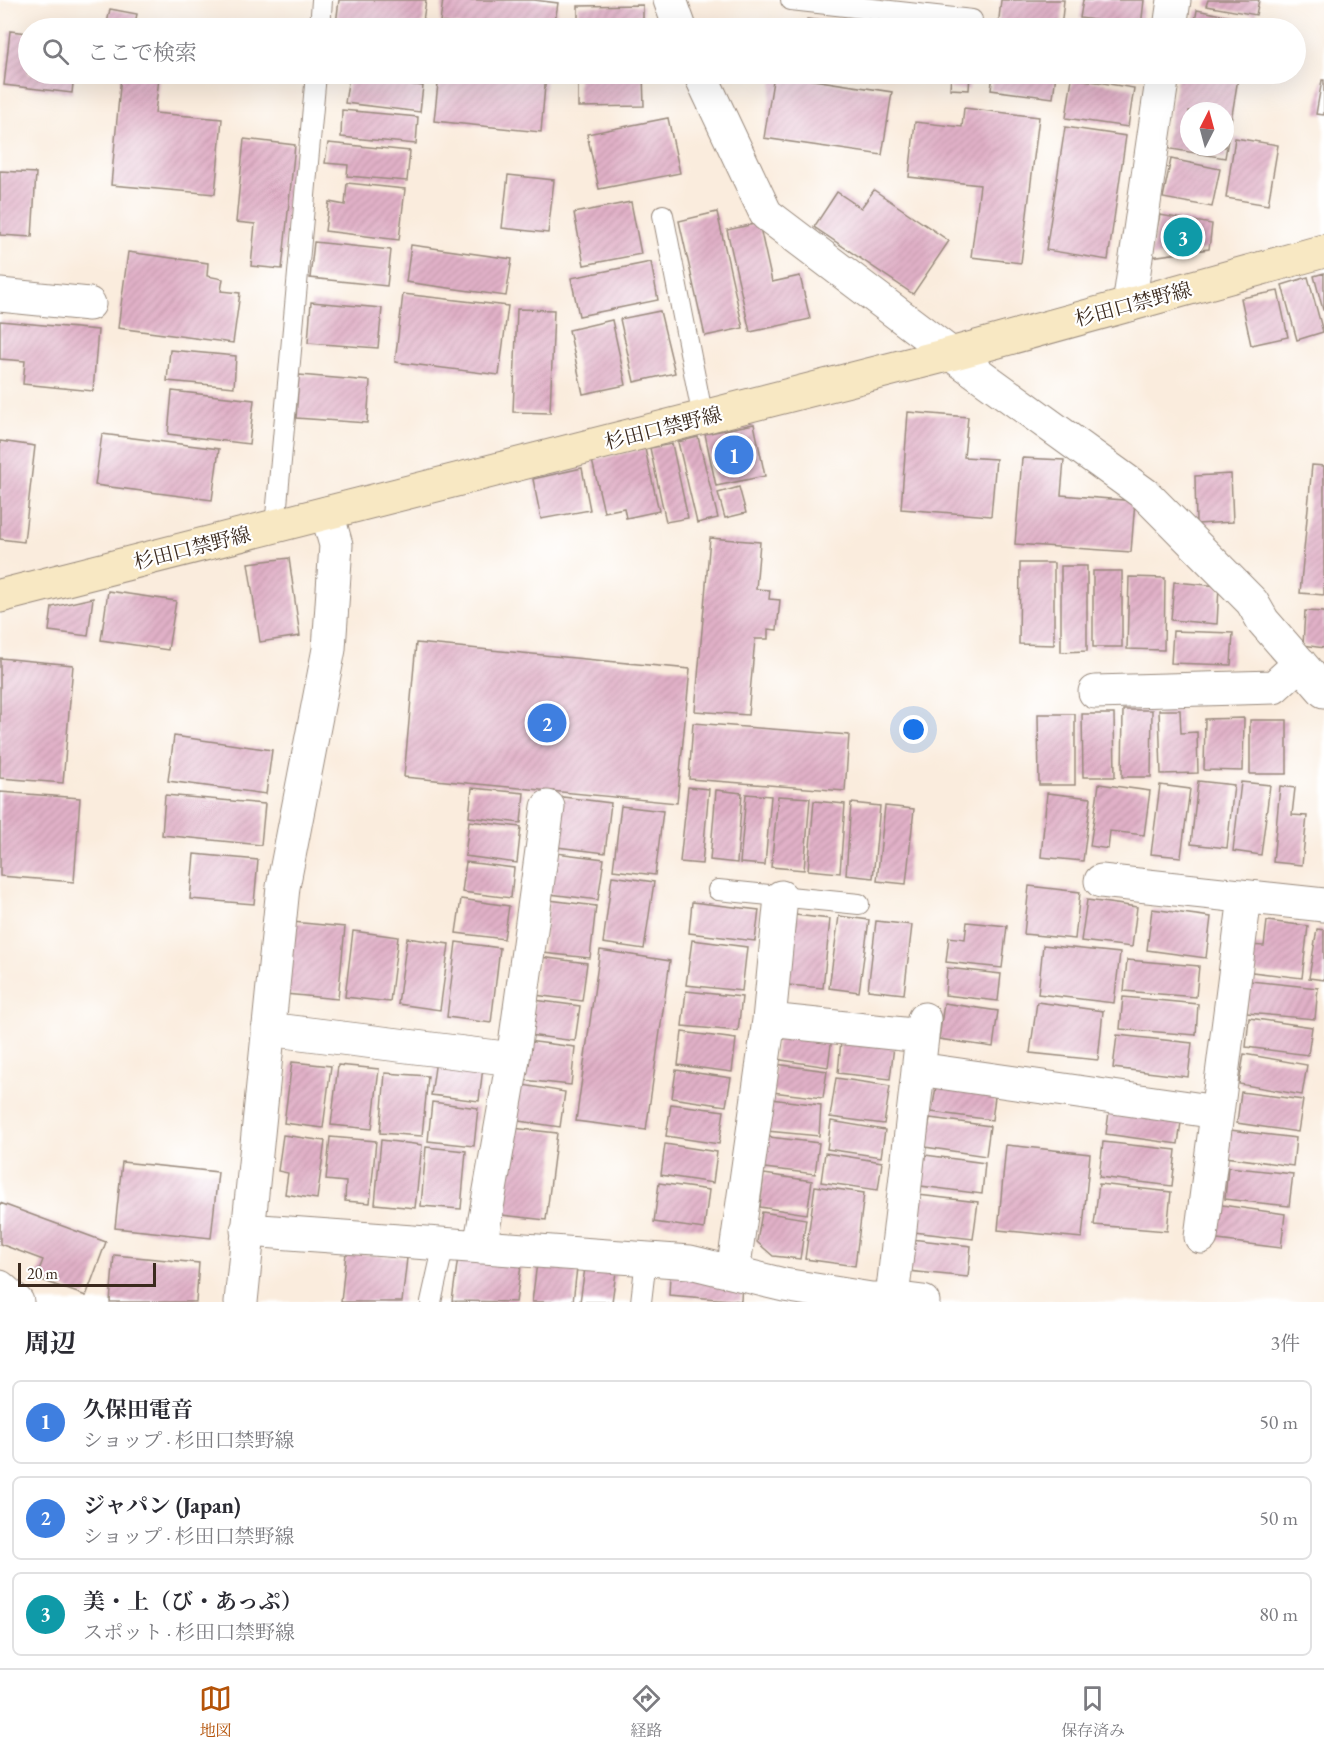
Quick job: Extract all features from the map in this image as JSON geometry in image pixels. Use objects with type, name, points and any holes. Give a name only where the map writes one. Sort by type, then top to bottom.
[{"type":"main road","name":"杉田口禁野線","points":[[0,596],[951,354],[1324,251]]},
{"type":"street","points":[[670,0],[676,18]]},
{"type":"street","points":[[1171,18],[1174,0]]},
{"type":"street","points":[[705,84],[766,214],[951,354],[1146,495],[1252,602],[1263,621],[1324,691]]},
{"type":"street","points":[[1129,305],[1162,84]]},
{"type":"street","points":[[0,295],[89,304]]},
{"type":"street","points":[[241,1302],[283,887],[329,649],[336,545],[327,513]]},
{"type":"street","points":[[1095,692],[1274,687],[1300,663]]},
{"type":"street","points":[[480,1246],[513,1059],[548,807]]},
{"type":"street","points":[[1101,882],[1324,905]]},
{"type":"street","points":[[732,1272],[769,1020],[781,897]]},
{"type":"street","points":[[1201,1237],[1245,897]]},
{"type":"street","points":[[247,1230],[690,1262],[784,1286],[889,1300],[923,1028],[769,1020]]},
{"type":"street","points":[[268,1029],[513,1059]]},
{"type":"street","points":[[918,1069],[1217,1112]]},
{"type":"street","points":[[0,1287],[17,1302]]},
{"type":"lane","points":[[321,18],[322,0]]},
{"type":"lane","points":[[791,0],[954,18]]},
{"type":"lane","points":[[275,527],[315,84]]},
{"type":"lane","points":[[663,215],[703,418]]},
{"type":"lane","points":[[718,890],[859,904]]},
{"type":"lane","points":[[431,1302],[444,1244]]},
{"type":"lane","points":[[641,1302],[646,1258]]},
{"type":"building","points":[[339,0],[426,0],[423,18],[337,18]]},
{"type":"building","points":[[443,0],[534,0],[558,3],[556,18],[441,18]]},
{"type":"building","points":[[1001,0],[1064,0],[1062,18],[999,18]]},
{"type":"building","points":[[1083,0],[1144,0],[1142,18],[1080,18]]},
{"type":"building","points":[[1208,0],[1259,0],[1256,15],[1206,6]]},
{"type":"building","points":[[643,5],[643,18],[578,18],[578,6]]},
{"type":"building","points":[[110,9],[137,14],[136,18],[108,18]]},
{"type":"building","points":[[1197,10],[1236,18],[1196,18]]},
{"type":"building","points":[[10,31],[18,32],[18,84],[73,84],[72,93],[4,85]]},
{"type":"building","points":[[1322,80],[1324,80],[1324,115],[1316,114]]},
{"type":"building","points":[[120,84],[158,84],[155,113],[222,119],[215,194],[111,185]]},
{"type":"building","points":[[348,84],[423,86],[420,112],[345,103]]},
{"type":"building","points":[[438,84],[545,84],[541,132],[434,121]]},
{"type":"building","points":[[578,84],[643,84],[644,106],[578,107]]},
{"type":"building","points":[[772,84],[840,84],[892,92],[882,155],[764,138]]},
{"type":"building","points":[[950,84],[969,84],[969,90],[950,89]]},
{"type":"building","points":[[992,84],[1055,84],[1053,98],[991,90]]},
{"type":"building","points":[[1071,84],[1109,84],[1134,88],[1128,127],[1066,118]]},
{"type":"building","points":[[1176,84],[1237,84],[1234,103],[1180,102],[1180,150],[1165,148]]},
{"type":"building","points":[[964,108],[1039,117],[1021,263],[971,257],[980,185],[909,177],[915,122],[962,127]]},
{"type":"building","points":[[342,110],[418,117],[416,144],[341,137]]},
{"type":"building","points":[[668,118],[680,173],[599,189],[587,134]]},
{"type":"building","points":[[1065,127],[1126,136],[1108,260],[1046,250]]},
{"type":"building","points":[[1235,138],[1278,145],[1268,205],[1226,198]]},
{"type":"building","points":[[244,139],[295,145],[282,269],[251,266],[255,224],[236,222]]},
{"type":"building","points":[[328,143],[410,151],[407,181],[347,176],[348,165],[325,163]]},
{"type":"building","points":[[1171,159],[1220,169],[1212,207],[1163,198]]},
{"type":"building","points":[[0,171],[36,173],[32,237],[0,235]]},
{"type":"building","points":[[508,175],[554,180],[548,233],[502,228]]},
{"type":"building","points":[[347,183],[405,189],[399,240],[325,231],[329,202],[345,205]]},
{"type":"building","points":[[874,190],[949,241],[913,294],[814,227],[837,192],[861,208]]},
{"type":"building","points":[[631,202],[641,254],[584,265],[574,213]]},
{"type":"building","points":[[717,212],[743,328],[705,336],[679,221]]},
{"type":"building","points":[[1160,215],[1212,224],[1209,249],[1150,257]]},
{"type":"building","points":[[759,223],[772,282],[800,276],[810,319],[750,332],[727,230]]},
{"type":"building","points":[[314,242],[391,250],[387,286],[310,278]]},
{"type":"building","points":[[411,245],[512,259],[506,296],[406,282]]},
{"type":"building","points":[[128,252],[208,263],[207,276],[223,279],[221,291],[240,293],[233,343],[118,328]]},
{"type":"building","points":[[651,262],[658,300],[579,316],[571,278]]},
{"type":"building","points":[[1324,273],[1324,310],[1323,310],[1314,276]]},
{"type":"building","points":[[1308,277],[1323,332],[1297,340],[1282,285]]},
{"type":"building","points":[[1278,291],[1288,337],[1251,345],[1241,298]]},
{"type":"building","points":[[403,294],[508,306],[499,375],[395,362]]},
{"type":"building","points":[[311,302],[382,308],[378,348],[308,343]]},
{"type":"building","points":[[517,309],[554,310],[550,413],[513,412]]},
{"type":"building","points":[[660,311],[675,373],[634,382],[620,319]]},
{"type":"building","points":[[612,320],[626,385],[583,394],[569,330]]},
{"type":"building","points":[[0,321],[98,330],[93,391],[23,384],[25,361],[0,359]]},
{"type":"building","points":[[170,350],[236,356],[234,387],[167,381]]},
{"type":"building","points":[[299,375],[370,381],[367,423],[296,418]]},
{"type":"building","points":[[172,391],[254,400],[249,444],[168,434]]},
{"type":"building","points":[[908,412],[968,417],[964,457],[996,459],[991,516],[901,509]]},
{"type":"building","points":[[754,424],[765,476],[716,486],[705,434]]},
{"type":"building","points":[[102,434],[219,449],[212,500],[95,485]]},
{"type":"building","points":[[698,437],[718,518],[697,523],[678,442]]},
{"type":"building","points":[[0,441],[35,446],[24,542],[0,539]]},
{"type":"building","points":[[672,444],[688,518],[666,522],[650,448]]},
{"type":"building","points":[[645,449],[659,511],[626,518],[624,508],[604,512],[592,460]]},
{"type":"building","points":[[1022,458],[1064,460],[1061,495],[1135,501],[1131,552],[1015,544]]},
{"type":"building","points":[[1312,465],[1324,466],[1324,595],[1300,593]]},
{"type":"building","points":[[582,468],[590,510],[541,519],[533,479]]},
{"type":"building","points":[[1231,474],[1233,522],[1196,524],[1195,476]]},
{"type":"building","points":[[739,487],[746,513],[725,518],[718,493]]},
{"type":"building","points":[[710,538],[760,542],[756,589],[770,590],[769,599],[780,600],[777,630],[768,629],[768,639],[755,639],[748,715],[695,711]]},
{"type":"building","points":[[289,558],[300,636],[260,642],[248,563]]},
{"type":"building","points":[[1020,563],[1054,563],[1054,645],[1019,644]]},
{"type":"building","points":[[1061,566],[1087,566],[1087,651],[1061,652]]},
{"type":"building","points":[[1093,571],[1122,571],[1122,647],[1093,647]]},
{"type":"building","points":[[1129,577],[1165,578],[1164,650],[1127,649]]},
{"type":"building","points":[[1174,582],[1219,586],[1217,624],[1171,620]]},
{"type":"building","points":[[108,591],[176,601],[168,650],[101,640]]},
{"type":"building","points":[[93,598],[88,636],[49,631],[52,607]]},
{"type":"building","points":[[1305,611],[1324,612],[1324,648],[1303,645]]},
{"type":"building","points":[[1173,631],[1233,633],[1231,665],[1171,663]]},
{"type":"building","points":[[416,643],[690,669],[677,803],[404,777]]},
{"type":"building","points":[[0,658],[73,665],[63,783],[0,778]]},
{"type":"building","points":[[1123,710],[1152,710],[1151,777],[1122,777]]},
{"type":"building","points":[[1159,710],[1180,710],[1181,733],[1197,732],[1198,773],[1161,774]]},
{"type":"building","points":[[1038,714],[1075,714],[1075,785],[1039,785]]},
{"type":"building","points":[[1082,714],[1114,714],[1115,777],[1083,777]]},
{"type":"building","points":[[1244,718],[1243,771],[1204,770],[1205,719]]},
{"type":"building","points":[[1250,720],[1287,720],[1287,774],[1250,774]]},
{"type":"building","points":[[693,723],[849,735],[845,791],[689,779]]},
{"type":"building","points":[[174,736],[272,750],[266,794],[168,781]]},
{"type":"building","points":[[1198,781],[1234,785],[1227,848],[1191,844]]},
{"type":"building","points":[[1241,782],[1270,785],[1261,855],[1233,851]]},
{"type":"building","points":[[1099,784],[1150,791],[1144,835],[1110,831],[1108,849],[1090,846]]},
{"type":"building","points":[[1160,785],[1190,789],[1181,857],[1151,854]]},
{"type":"building","points":[[1280,786],[1295,788],[1292,815],[1307,816],[1302,865],[1273,862]]},
{"type":"building","points":[[688,787],[709,789],[702,864],[680,862]]},
{"type":"building","points":[[472,788],[524,793],[521,823],[469,817]]},
{"type":"building","points":[[716,790],[742,793],[737,863],[710,860]]},
{"type":"building","points":[[0,792],[80,798],[74,882],[0,876]]},
{"type":"building","points":[[1047,793],[1091,798],[1083,861],[1041,857]]},
{"type":"building","points":[[746,794],[771,796],[765,865],[740,863]]},
{"type":"building","points":[[165,795],[265,804],[261,845],[162,835]]},
{"type":"building","points":[[778,796],[810,798],[804,870],[771,867]]},
{"type":"building","points":[[563,797],[611,803],[605,853],[557,847]]},
{"type":"building","points":[[814,801],[845,804],[840,873],[808,870]]},
{"type":"building","points":[[851,803],[880,806],[873,878],[846,875]]},
{"type":"building","points":[[621,806],[663,811],[655,875],[613,870]]},
{"type":"building","points":[[885,806],[914,809],[906,884],[877,881]]},
{"type":"building","points":[[469,821],[521,827],[517,863],[465,856]]},
{"type":"building","points":[[556,853],[604,859],[598,900],[550,894]]},
{"type":"building","points":[[194,854],[258,860],[254,904],[190,899]]},
{"type":"building","points":[[466,862],[514,868],[511,898],[462,892]]},
{"type":"building","points":[[612,876],[654,882],[644,949],[603,943]]},
{"type":"building","points":[[1029,886],[1080,892],[1075,939],[1024,934]]},
{"type":"building","points":[[461,899],[509,906],[504,939],[456,933]]},
{"type":"building","points":[[549,900],[596,906],[590,958],[543,953]]},
{"type":"building","points":[[1087,900],[1137,907],[1132,947],[1081,941]]},
{"type":"building","points":[[692,902],[759,910],[755,941],[689,933]]},
{"type":"building","points":[[1152,909],[1211,917],[1206,958],[1147,950]]},
{"type":"building","points":[[795,915],[830,919],[823,988],[788,985]]},
{"type":"building","points":[[839,916],[869,920],[859,992],[829,988]]},
{"type":"building","points":[[876,921],[912,925],[904,994],[868,990]]},
{"type":"building","points":[[1267,921],[1308,926],[1302,978],[1244,971],[1247,945],[1264,946]]},
{"type":"building","points":[[292,922],[345,927],[338,999],[285,994]]},
{"type":"building","points":[[967,922],[1007,926],[1002,968],[946,962],[949,937],[965,939]]},
{"type":"building","points":[[1317,929],[1324,930],[1324,980],[1309,978]]},
{"type":"building","points":[[353,931],[398,937],[390,1002],[345,997]]},
{"type":"building","points":[[407,938],[449,944],[440,1010],[398,1004]]},
{"type":"building","points":[[692,940],[747,947],[742,991],[686,985]]},
{"type":"building","points":[[456,942],[500,948],[491,1023],[447,1017]]},
{"type":"building","points":[[1043,945],[1120,953],[1114,1003],[1038,994]]},
{"type":"building","points":[[600,950],[670,961],[646,1130],[576,1121]]},
{"type":"building","points":[[540,957],[587,963],[582,1001],[535,995]]},
{"type":"building","points":[[1127,960],[1199,966],[1196,997],[1124,991]]},
{"type":"building","points":[[947,968],[1001,974],[998,1001],[945,995]]},
{"type":"building","points":[[1250,981],[1318,988],[1315,1019],[1247,1013]]},
{"type":"building","points":[[686,991],[742,997],[738,1031],[682,1026]]},
{"type":"building","points":[[1123,997],[1198,1004],[1196,1035],[1120,1029]]},
{"type":"building","points":[[534,1000],[580,1006],[575,1041],[529,1035]]},
{"type":"building","points":[[1037,1002],[1103,1011],[1098,1060],[1030,1053]]},
{"type":"building","points":[[944,1003],[998,1011],[993,1047],[939,1039]]},
{"type":"building","points":[[1249,1018],[1312,1027],[1308,1055],[1246,1047]]},
{"type":"building","points":[[779,1030],[832,1037],[828,1067],[775,1059]]},
{"type":"building","points":[[682,1032],[736,1039],[732,1072],[678,1065]]},
{"type":"building","points":[[1117,1035],[1192,1043],[1188,1077],[1113,1068]]},
{"type":"building","points":[[841,1040],[894,1046],[890,1079],[838,1073]]},
{"type":"building","points":[[527,1041],[575,1047],[571,1085],[523,1080]]},
{"type":"building","points":[[1244,1054],[1307,1065],[1302,1095],[1239,1084]]},
{"type":"building","points":[[436,1060],[483,1067],[479,1101],[431,1095]]},
{"type":"building","points":[[292,1062],[331,1066],[323,1128],[284,1123]]},
{"type":"building","points":[[775,1064],[827,1071],[823,1098],[772,1092]]},
{"type":"building","points":[[338,1065],[379,1069],[372,1129],[331,1125]]},
{"type":"building","points":[[676,1070],[731,1078],[726,1106],[672,1098]]},
{"type":"building","points":[[385,1073],[428,1076],[422,1136],[380,1133]]},
{"type":"building","points":[[836,1078],[890,1086],[884,1124],[830,1117]]},
{"type":"building","points":[[937,1080],[996,1089],[992,1120],[932,1112]]},
{"type":"building","points":[[517,1084],[565,1092],[560,1127],[512,1120]]},
{"type":"building","points":[[1241,1092],[1303,1100],[1298,1132],[1237,1123]]},
{"type":"building","points":[[770,1099],[821,1105],[819,1136],[767,1131]]},
{"type":"building","points":[[432,1102],[478,1108],[474,1146],[428,1141]]},
{"type":"building","points":[[671,1104],[724,1111],[719,1144],[666,1136]]},
{"type":"building","points":[[1110,1105],[1182,1115],[1178,1144],[1106,1134]]},
{"type":"building","points":[[930,1118],[990,1126],[986,1156],[925,1147]]},
{"type":"building","points":[[831,1121],[885,1130],[881,1157],[827,1149]]},
{"type":"building","points":[[512,1128],[557,1133],[546,1220],[502,1215]]},
{"type":"building","points":[[1230,1130],[1296,1138],[1293,1166],[1226,1157]]},
{"type":"building","points":[[283,1135],[325,1141],[317,1199],[285,1194],[288,1173],[278,1171]]},
{"type":"building","points":[[761,1136],[819,1143],[815,1174],[756,1167]]},
{"type":"building","points":[[330,1137],[376,1141],[370,1203],[345,1201],[346,1182],[326,1180]]},
{"type":"building","points":[[381,1140],[422,1145],[415,1208],[375,1204]]},
{"type":"building","points":[[1103,1142],[1176,1150],[1172,1186],[1099,1177]]},
{"type":"building","points":[[665,1144],[717,1152],[713,1183],[661,1175]]},
{"type":"building","points":[[1006,1145],[1090,1154],[1082,1238],[998,1230]]},
{"type":"building","points":[[426,1147],[466,1151],[461,1209],[421,1206]]},
{"type":"building","points":[[825,1153],[882,1162],[878,1190],[821,1182]]},
{"type":"building","points":[[925,1155],[985,1163],[982,1194],[921,1186]]},
{"type":"building","points":[[122,1162],[218,1172],[211,1238],[115,1228]]},
{"type":"building","points":[[1228,1167],[1293,1174],[1289,1206],[1225,1199]]},
{"type":"building","points":[[764,1174],[812,1181],[807,1214],[760,1207]]},
{"type":"building","points":[[659,1183],[709,1190],[704,1229],[654,1222]]},
{"type":"building","points":[[1099,1184],[1171,1192],[1167,1231],[1094,1225]]},
{"type":"building","points":[[815,1186],[864,1193],[855,1266],[805,1259]]},
{"type":"building","points":[[918,1195],[978,1202],[973,1239],[914,1232]]},
{"type":"building","points":[[0,1203],[106,1242],[86,1296],[36,1278],[43,1260],[0,1244]]},
{"type":"building","points":[[1215,1204],[1285,1214],[1281,1248],[1210,1239]]},
{"type":"building","points":[[762,1212],[806,1219],[800,1259],[773,1256],[757,1242]]},
{"type":"building","points":[[911,1239],[971,1246],[968,1277],[908,1271]]},
{"type":"building","points":[[346,1253],[407,1258],[402,1302],[341,1302]]},
{"type":"building","points":[[114,1255],[199,1263],[196,1302],[110,1302]]},
{"type":"building","points":[[458,1257],[521,1266],[516,1302],[452,1301]]},
{"type":"building","points":[[537,1263],[577,1268],[573,1302],[532,1302]]},
{"type":"building","points":[[585,1268],[616,1272],[612,1302],[580,1302]]},
{"type":"building","points":[[670,1275],[742,1281],[741,1301],[669,1295]]},
{"type":"place","name":"美・上（び・あっぷ）","points":[[1183,237]]},
{"type":"place","name":"久保田電音","points":[[734,455]]},
{"type":"place","name":"ジャパン (Japan)","points":[[547,723]]}]
